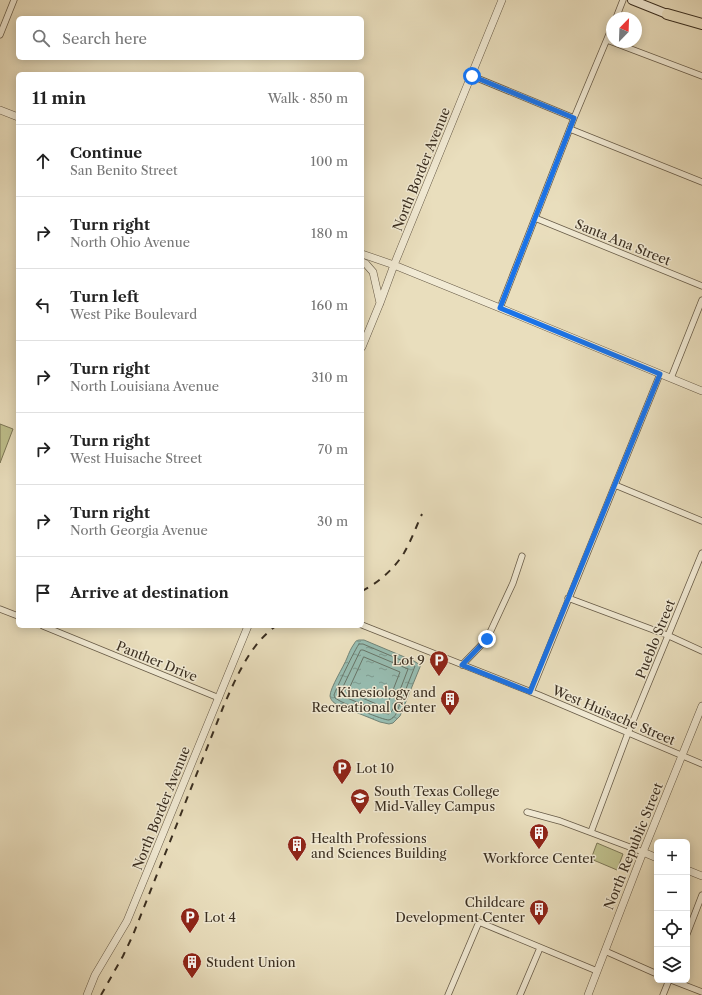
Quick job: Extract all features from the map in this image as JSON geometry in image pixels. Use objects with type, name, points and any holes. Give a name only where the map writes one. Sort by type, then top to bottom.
[{"type":"highway","points":[[667,14],[702,24]]},
{"type":"main road","points":[[632,0],[702,28]]},
{"type":"street","points":[[0,34],[14,0]]},
{"type":"street","name":"North Border Avenue","points":[[364,342],[502,0]]},
{"type":"street","points":[[619,12],[624,0]]},
{"type":"street","points":[[500,308],[606,40]]},
{"type":"street","points":[[627,48],[702,76]]},
{"type":"street","points":[[472,76],[574,118]]},
{"type":"street","points":[[0,110],[16,116]]},
{"type":"street","points":[[570,129],[702,182]]},
{"type":"street","name":"Santa Ana Street","points":[[535,218],[702,286]]},
{"type":"street","points":[[364,255],[394,265],[702,391]]},
{"type":"street","points":[[364,263],[373,272],[380,303]]},
{"type":"street","points":[[671,378],[702,300]]},
{"type":"street","points":[[530,692],[660,374]]},
{"type":"street","points":[[615,485],[702,521]]},
{"type":"street","name":"Pueblo Street","points":[[591,832],[628,733],[702,553]]},
{"type":"street","points":[[462,665],[487,639],[513,583],[522,556]]},
{"type":"street","points":[[568,598],[668,635],[702,651]]},
{"type":"street","points":[[0,609],[16,615]]},
{"type":"street","name":"West Huisache Street","points":[[364,626],[530,692],[702,764]]},
{"type":"street","name":"Panther Drive","points":[[48,628],[219,698]]},
{"type":"street","name":"North Border Avenue","points":[[87,995],[95,975],[127,921],[247,628]]},
{"type":"street","name":"North Republic Street","points":[[588,995],[643,852],[702,706]]},
{"type":"street","points":[[527,812],[560,821],[654,857]]},
{"type":"street","points":[[690,871],[702,876]]},
{"type":"street","points":[[690,926],[702,895]]},
{"type":"street","points":[[448,995],[479,922],[597,971]]},
{"type":"street","points":[[520,995],[540,948]]},
{"type":"street","points":[[605,951],[654,973]]},
{"type":"street","points":[[663,995],[669,983]]},
{"type":"street","points":[[678,983],[702,992]]},
{"type":"green space","points":[[0,424],[13,429],[0,463]]},
{"type":"green space","points":[[597,843],[623,854],[617,870],[591,859]]},
{"type":"water","points":[[364,640],[414,661],[420,665],[400,716],[393,723],[389,724],[380,722],[338,705],[330,698],[332,688],[350,651],[356,641]]},
{"type":"railway","points":[[364,590],[385,575],[400,559],[409,544],[422,514]]},
{"type":"railway","points":[[101,995],[133,935],[224,705],[251,652],[267,633],[273,628]]},
{"type":"place","name":"Lot 9","points":[[439,677]]},
{"type":"place","name":"Kinesiology and Recreational Center","points":[[450,716]]},
{"type":"place","name":"Lot 10","points":[[342,785]]},
{"type":"place","name":"South Texas College Mid-Valley Campus","points":[[360,815]]},
{"type":"place","name":"Workforce Center","points":[[539,850]]},
{"type":"place","name":"Health Professions and Sciences Building","points":[[297,862]]},
{"type":"place","name":"Childcare Development Center","points":[[539,926]]},
{"type":"place","name":"Lot 4","points":[[190,934]]},
{"type":"place","name":"Student Union","points":[[192,979]]},
{"type":"route","points":[[472,76],[574,118],[500,308],[660,374],[530,692],[462,665],[487,639]]}]
